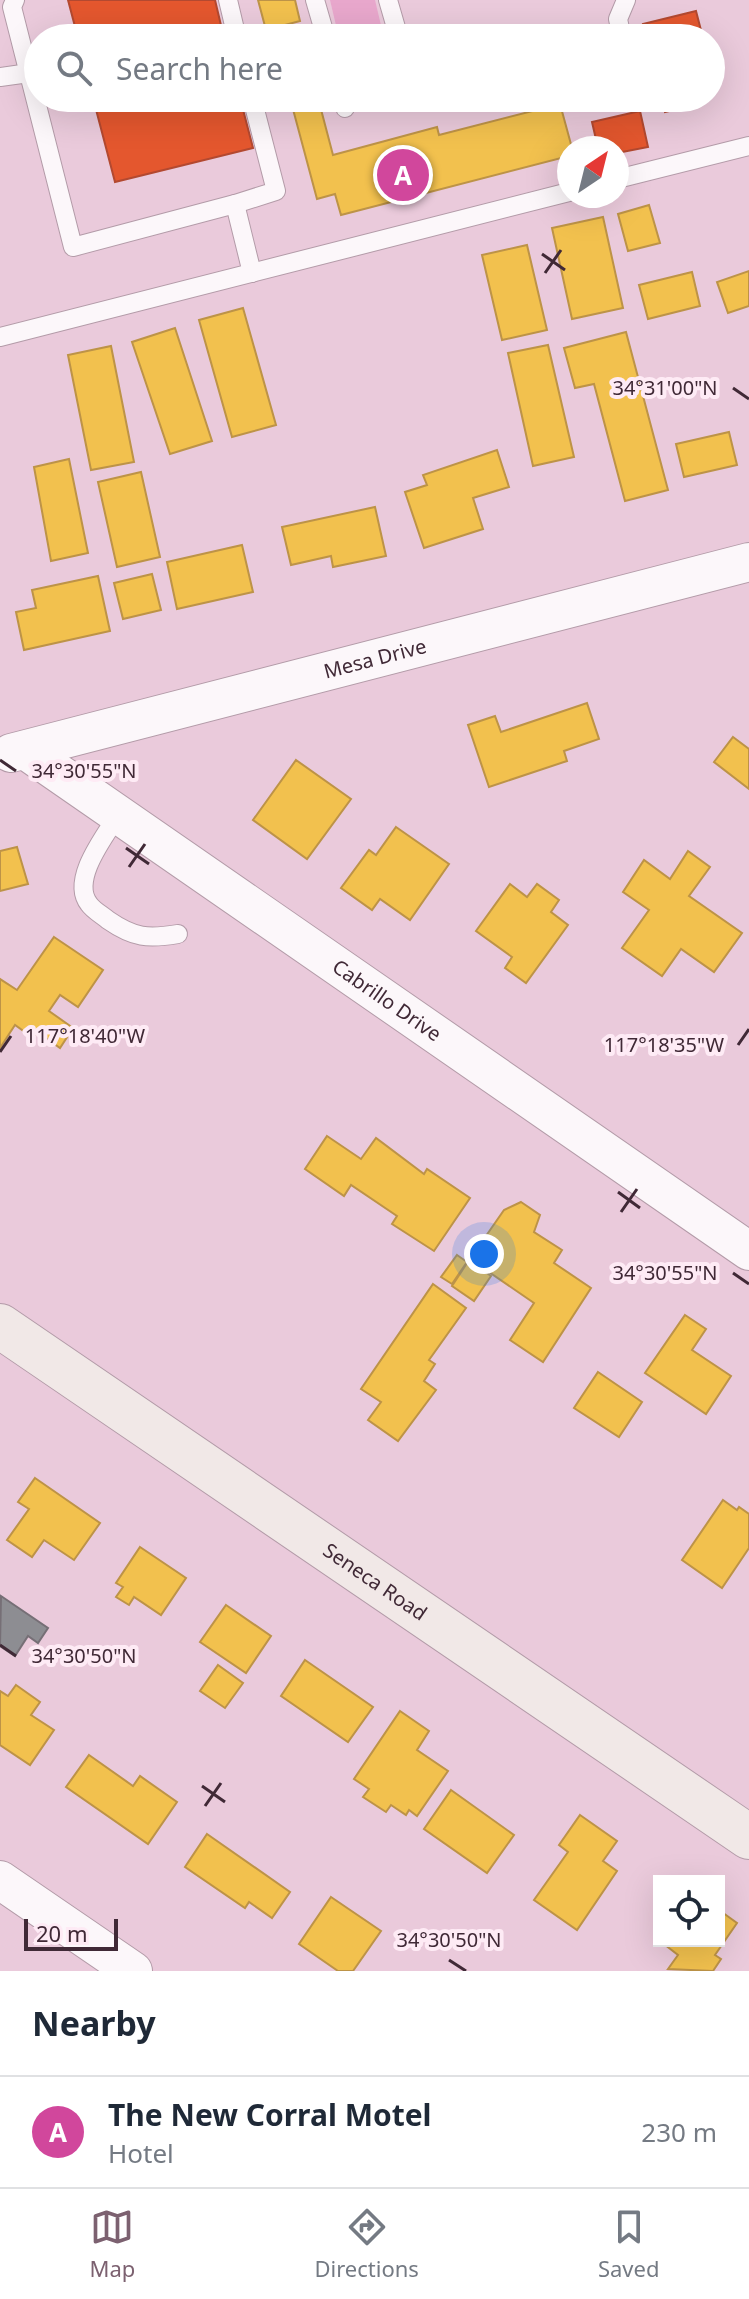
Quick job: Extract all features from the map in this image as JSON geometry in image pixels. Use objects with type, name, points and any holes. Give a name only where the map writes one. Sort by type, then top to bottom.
[{"type":"main road","name":"Seneca Road","points":[[0,1326],[749,1837]]},
{"type":"street","name":"Mesa Drive","points":[[12,752],[749,562]]},
{"type":"street","name":"Cabrillo Drive","points":[[12,752],[118,815],[749,1251]]},
{"type":"street","points":[[0,1880],[133,1971]]},
{"type":"lane","points":[[15,0],[12,7],[24,54]]},
{"type":"lane","points":[[228,0],[234,24]]},
{"type":"lane","points":[[315,0],[322,24]]},
{"type":"lane","points":[[388,0],[395,24]]},
{"type":"lane","points":[[619,24],[618,19],[626,0]]},
{"type":"lane","points":[[0,77],[24,74]]},
{"type":"lane","points":[[39,112],[73,247],[276,191],[256,112]]},
{"type":"lane","points":[[629,176],[749,146]]},
{"type":"lane","points":[[0,337],[557,195]]},
{"type":"lane","points":[[235,204],[252,273]]},
{"type":"lane","points":[[118,815],[87,864],[84,894],[89,906],[125,932],[150,938],[178,934]]},
{"type":"shaded area","points":[[330,0],[375,0],[381,24],[336,24]]},
{"type":"building: Homes","points":[[258,0],[295,0],[300,21],[264,24]]},
{"type":"building: Homes","points":[[294,112],[322,112],[333,155],[437,127],[439,135],[529,112],[562,112],[569,136],[557,136],[557,159],[341,215],[335,194],[317,199]]},
{"type":"building: Homes","points":[[649,205],[660,243],[628,251],[618,214]]},
{"type":"building: Homes","points":[[603,217],[623,308],[572,319],[552,228]]},
{"type":"building: Homes","points":[[527,245],[547,330],[502,340],[482,255]]},
{"type":"building: Homes","points":[[749,271],[749,306],[728,313],[717,282]]},
{"type":"building: Homes","points":[[692,272],[700,306],[648,319],[639,285]]},
{"type":"building: Homes","points":[[243,308],[276,425],[232,437],[199,320]]},
{"type":"building: Homes","points":[[175,328],[212,441],[170,454],[132,342]]},
{"type":"building: Homes","points":[[626,332],[668,490],[625,501],[594,384],[575,388],[564,348]]},
{"type":"building: Homes","points":[[548,345],[574,457],[533,466],[508,353]]},
{"type":"building: Homes","points":[[111,346],[134,462],[91,470],[68,355]]},
{"type":"building: Homes","points":[[729,432],[737,465],[684,477],[676,444]]},
{"type":"building: Homes","points":[[497,450],[509,487],[473,498],[483,529],[424,548],[405,492],[427,485],[423,475]]},
{"type":"building: Homes","points":[[69,459],[88,553],[51,561],[34,467]]},
{"type":"building: Homes","points":[[141,472],[160,557],[117,567],[98,482]]},
{"type":"building: Homes","points":[[375,507],[386,556],[333,567],[331,556],[291,565],[282,527]]},
{"type":"building: Homes","points":[[242,545],[253,592],[177,609],[167,562]]},
{"type":"building: Homes","points":[[152,574],[161,610],[123,619],[114,583]]},
{"type":"building: Homes","points":[[98,576],[110,631],[24,650],[16,612],[36,608],[32,590]]},
{"type":"building: Homes","points":[[587,703],[599,739],[564,751],[567,761],[489,787],[468,725],[495,716],[501,732]]},
{"type":"building: Homes","points":[[733,737],[749,749],[749,789],[714,762]]},
{"type":"building: Homes","points":[[296,760],[351,799],[307,859],[253,820]]},
{"type":"building: Homes","points":[[396,827],[449,864],[410,920],[380,899],[372,910],[341,888],[369,850],[376,855]]},
{"type":"building: Homes","points":[[17,847],[28,884],[0,891],[0,851]]},
{"type":"building: Homes","points":[[688,851],[710,867],[689,896],[742,933],[714,972],[681,949],[662,976],[622,948],[649,910],[623,892],[644,860],[670,879]]},
{"type":"building: Homes","points":[[510,884],[527,897],[537,884],[559,900],[551,912],[568,925],[526,983],[505,968],[512,957],[476,931]]},
{"type":"building: Homes","points":[[54,937],[103,970],[78,1007],[60,995],[49,1011],[73,1028],[60,1048],[42,1035],[29,1035],[15,1025],[0,1048],[0,979],[17,990]]},
{"type":"building: Homes","points":[[327,1136],[361,1159],[376,1138],[424,1174],[427,1169],[470,1198],[434,1251],[392,1224],[397,1216],[351,1185],[344,1196],[305,1169]]},
{"type":"building: Homes","points":[[521,1202],[540,1215],[534,1232],[562,1250],[554,1263],[591,1288],[543,1362],[510,1340],[534,1303],[470,1259],[504,1210]]},
{"type":"building: Homes","points":[[457,1255],[467,1262],[452,1284],[441,1277]]},
{"type":"building: Homes","points":[[469,1260],[491,1276],[474,1301],[452,1286]]},
{"type":"building: Homes","points":[[433,1284],[466,1308],[429,1360],[435,1364],[424,1381],[436,1390],[398,1441],[368,1420],[381,1402],[361,1389]]},
{"type":"building: Homes","points":[[685,1315],[706,1329],[692,1350],[731,1376],[706,1414],[645,1373]]},
{"type":"building: Homes","points":[[598,1372],[642,1402],[619,1437],[574,1408]]},
{"type":"building: Homes","points":[[35,1478],[100,1523],[74,1560],[44,1540],[32,1557],[7,1540],[29,1509],[18,1502]]},
{"type":"building: Homes","points":[[723,1500],[749,1514],[749,1548],[722,1588],[682,1560]]},
{"type":"building: Homes","points":[[140,1547],[186,1578],[161,1615],[134,1597],[129,1605],[116,1597],[123,1587],[116,1583]]},
{"type":"building: Homes","points":[[226,1605],[271,1636],[246,1673],[200,1642]]},
{"type":"building: Homes","points":[[305,1660],[373,1707],[348,1742],[281,1696]]},
{"type":"building: Homes","points":[[218,1665],[243,1683],[225,1708],[200,1691]]},
{"type":"building: Homes","points":[[16,1685],[40,1702],[31,1715],[54,1730],[30,1765],[0,1745],[0,1691],[8,1696]]},
{"type":"building: Homes","points":[[400,1711],[429,1731],[417,1750],[448,1771],[417,1816],[409,1810],[406,1815],[391,1805],[386,1812],[363,1797],[369,1789],[354,1779]]},
{"type":"building: Homes","points":[[89,1755],[133,1786],[140,1776],[177,1802],[148,1844],[66,1787]]},
{"type":"building: Homes","points":[[451,1790],[514,1835],[487,1873],[424,1829]]},
{"type":"building: Homes","points":[[580,1815],[617,1841],[603,1861],[617,1871],[577,1930],[534,1900],[568,1852],[559,1845]]},
{"type":"building: Homes","points":[[207,1834],[290,1892],[272,1918],[249,1902],[245,1908],[185,1867]]},
{"type":"building: Homes","points":[[331,1897],[381,1931],[353,1971],[338,1971],[299,1944]]},
{"type":"building: Homes","points":[[725,1914],[737,1923],[725,1940]]},
{"type":"building: Homes","points":[[668,1947],[720,1947],[715,1955],[721,1959],[713,1971],[668,1969],[678,1955]]},
{"type":"building: Shops","points":[[68,0],[215,0],[221,24],[74,24]]},
{"type":"building: Shops","points":[[696,11],[699,24],[643,24]]},
{"type":"building: Shops","points":[[97,112],[244,112],[253,148],[115,182]]},
{"type":"building: Shops","points":[[640,112],[648,147],[629,151],[629,136],[595,136],[592,122]]},
{"type":"building: Industry","points":[[1,1596],[48,1628],[38,1643],[28,1636],[15,1656],[0,1646]]},
{"type":"place","name":"The New Corral Motel","points":[[403,175]]}]
